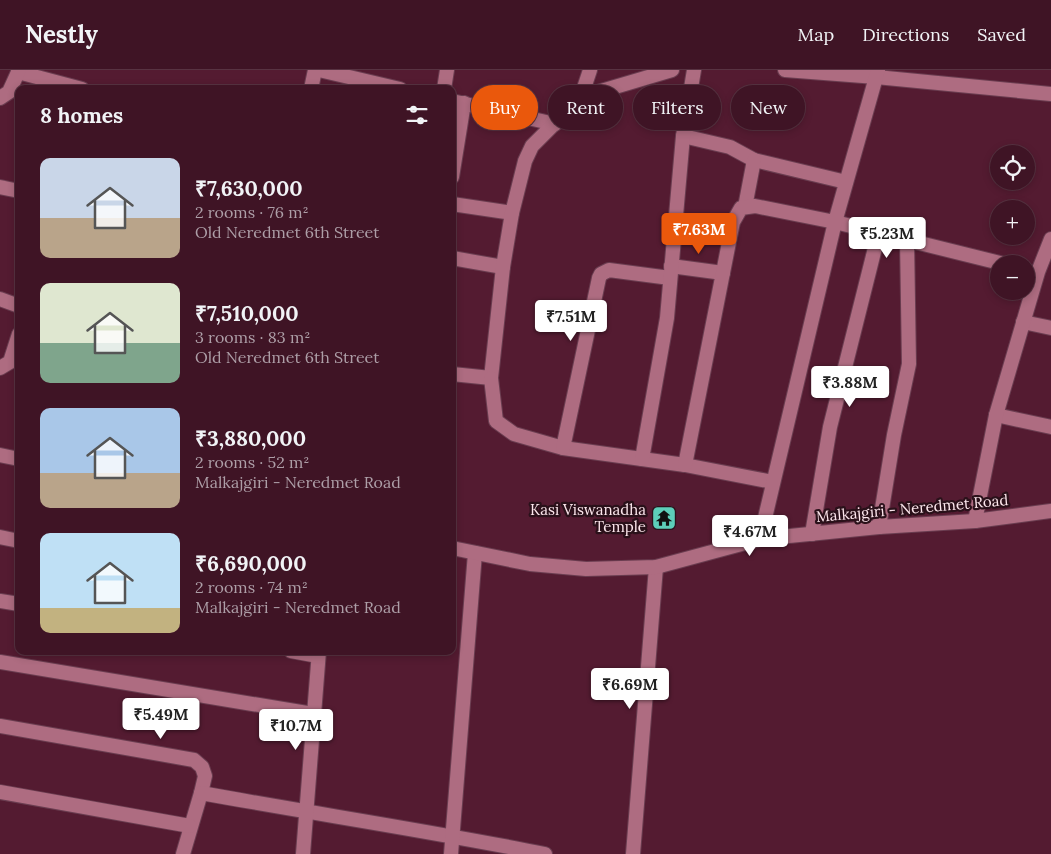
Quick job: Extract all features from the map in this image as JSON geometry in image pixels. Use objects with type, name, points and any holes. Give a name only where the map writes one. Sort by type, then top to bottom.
[{"type":"street","points":[[312,85],[317,70],[369,76],[390,85]]},
{"type":"street","points":[[445,85],[447,70]]},
{"type":"street","points":[[585,85],[590,70]]},
{"type":"street","points":[[621,85],[672,70]]},
{"type":"street","points":[[642,458],[667,318],[683,136],[694,70]]},
{"type":"street","points":[[785,70],[877,74],[1051,94]]},
{"type":"street","points":[[0,98],[9,92],[19,71],[68,85]]},
{"type":"street","points":[[760,539],[835,222],[877,74]]},
{"type":"street","points":[[456,127],[458,102],[548,122]]},
{"type":"street","points":[[549,130],[532,146],[525,161],[512,213],[503,266],[491,378],[496,421],[514,434],[563,448],[642,458],[774,482]]},
{"type":"street","points":[[683,136],[730,147],[754,160],[846,182]]},
{"type":"street","points":[[745,207],[754,160]]},
{"type":"street","points":[[0,187],[15,190]]},
{"type":"street","points":[[456,205],[512,213]]},
{"type":"street","points":[[685,465],[733,222],[741,208],[755,206],[835,222],[990,261]]},
{"type":"street","points":[[812,534],[830,427],[879,232]]},
{"type":"street","points":[[1035,266],[1051,239]]},
{"type":"street","points":[[879,527],[894,435],[910,364],[907,240]]},
{"type":"street","points":[[456,259],[503,266]]},
{"type":"street","points":[[563,448],[601,274],[609,270],[722,273]]},
{"type":"street","points":[[0,299],[15,305]]},
{"type":"street","points":[[975,520],[996,415],[1023,322],[1027,300]]},
{"type":"street","points":[[1023,322],[1051,328]]},
{"type":"street","points":[[0,368],[10,362],[15,346]]},
{"type":"street","points":[[456,374],[491,378]]},
{"type":"street","points":[[996,415],[1051,427]]},
{"type":"street","points":[[0,455],[15,458]]},
{"type":"street","name":"Malkajgiri - Neredmet Road","points":[[456,549],[530,564],[586,569],[656,567],[760,539],[975,520],[1051,511]]},
{"type":"street","points":[[0,537],[15,540]]},
{"type":"street","points":[[451,854],[475,553]]},
{"type":"street","points":[[633,854],[656,567]]},
{"type":"street","points":[[0,601],[15,603]]},
{"type":"street","points":[[303,854],[318,655]]},
{"type":"street","points":[[0,662],[313,714]]},
{"type":"street","points":[[0,726],[194,760],[202,766],[205,776],[202,794],[190,826],[183,854]]},
{"type":"street","points":[[0,792],[190,826]]},
{"type":"street","points":[[202,794],[452,836],[545,854]]},
{"type":"place","name":"Kasi Viswanadha Temple","points":[[664,518]]}]
